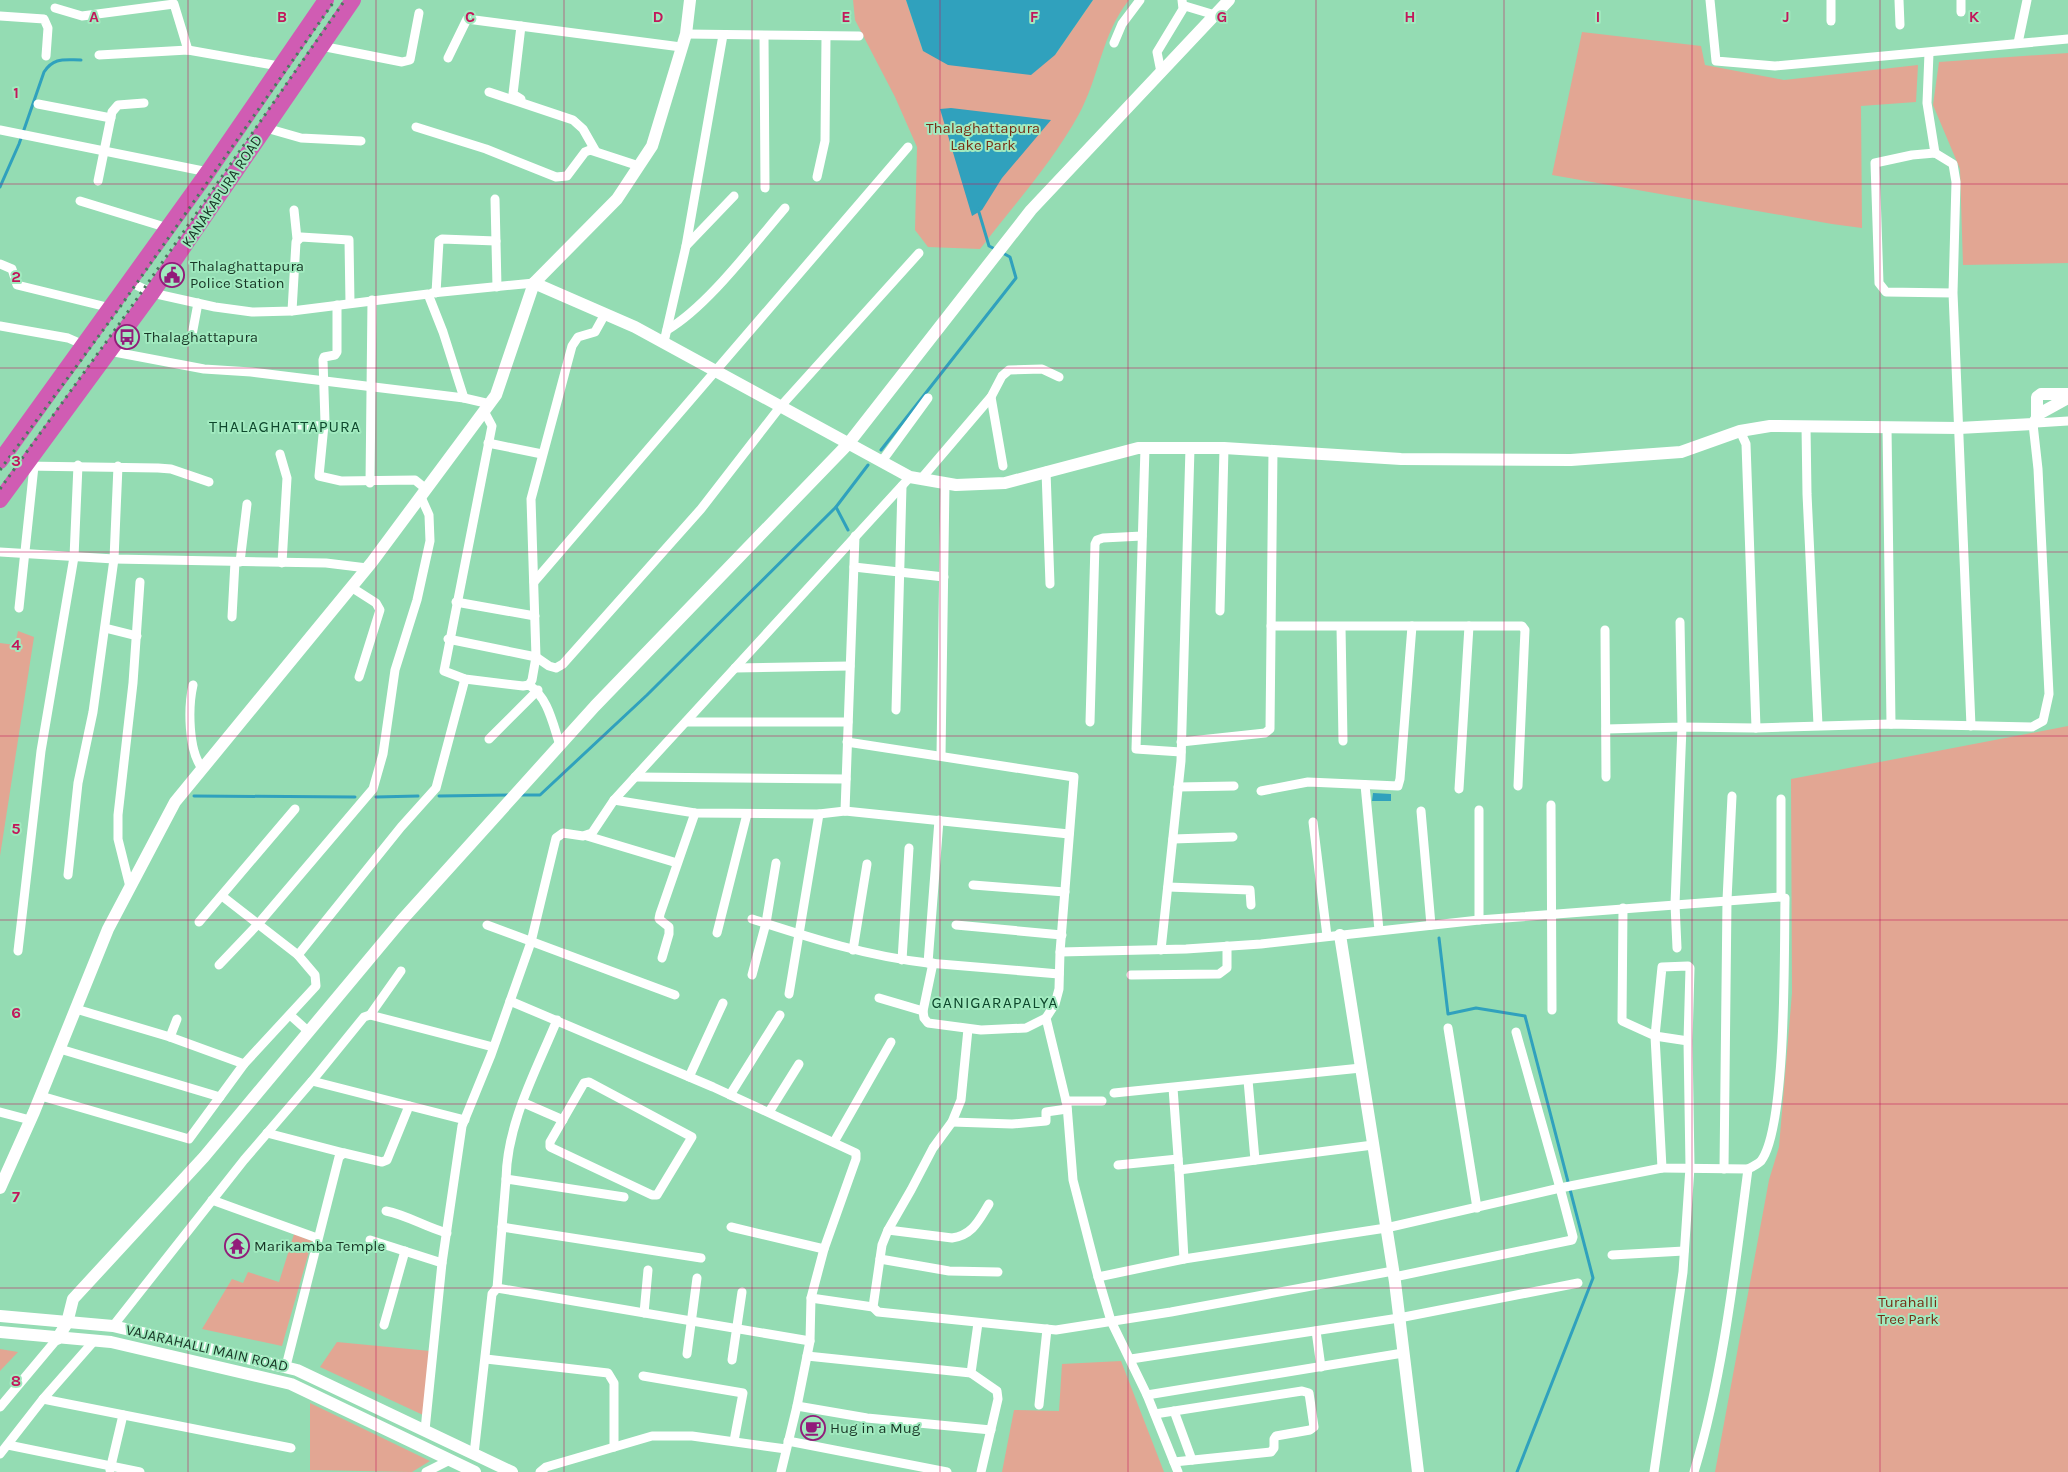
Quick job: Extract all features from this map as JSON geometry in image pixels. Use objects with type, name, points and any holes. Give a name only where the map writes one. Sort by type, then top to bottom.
[{"type":"highway","name":"KANAKAPURA ROAD","points":[[0,461],[208,172],[326,0]]},
{"type":"highway","name":"KANAKAPURA ROAD","points":[[0,500],[29,466],[152,293],[353,0]]},
{"type":"street","points":[[1,1182],[41,1096],[108,929],[175,802],[367,568],[496,395],[534,283],[617,199],[652,146],[686,34],[690,0]]},
{"type":"street","points":[[1114,43],[1122,24],[1140,0]]},
{"type":"street","points":[[0,1407],[57,1339],[68,1323],[73,1299],[204,1157],[402,921],[560,745],[848,444],[1031,210],[1229,0]]},
{"type":"street","points":[[1710,0],[1716,61],[1775,66],[2068,39]]},
{"type":"street","points":[[1831,0],[1831,20]]},
{"type":"street","points":[[1899,0],[1900,25]]},
{"type":"street","points":[[1961,0],[1961,12]]},
{"type":"street","points":[[2018,44],[2027,0]]},
{"type":"street","points":[[55,8],[82,16],[174,2],[188,50]]},
{"type":"street","points":[[1161,72],[1158,49],[1183,3],[1215,15]]},
{"type":"street","points":[[321,46],[402,62],[410,60],[419,13]]},
{"type":"street","points":[[0,16],[44,19],[48,28],[46,56]]},
{"type":"street","points":[[448,58],[467,19],[682,47]]},
{"type":"street","points":[[521,26],[513,94],[529,105]]},
{"type":"street","points":[[686,34],[859,36]]},
{"type":"street","points":[[665,336],[686,246],[723,35]]},
{"type":"street","points":[[764,36],[765,188]]},
{"type":"street","points":[[817,177],[825,141],[826,37]]},
{"type":"street","points":[[99,56],[188,50],[279,66]]},
{"type":"street","points":[[1930,53],[1926,103],[1935,153]]},
{"type":"street","points":[[489,92],[579,124],[595,150]]},
{"type":"street","points":[[98,181],[112,112],[118,105],[144,103]]},
{"type":"street","points":[[38,104],[111,118]]},
{"type":"street","points":[[416,127],[486,149],[556,177],[567,176],[586,152],[595,150],[639,166]]},
{"type":"street","points":[[266,128],[301,138],[361,141]]},
{"type":"street","points":[[0,130],[208,172]]},
{"type":"street","points":[[534,582],[908,147]]},
{"type":"street","points":[[1953,293],[1886,292],[1879,283],[1875,163],[1935,153],[1953,164],[1956,182],[1953,293],[1971,726]]},
{"type":"street","points":[[686,246],[734,196]]},
{"type":"street","points":[[495,199],[497,287]]},
{"type":"street","points":[[80,200],[168,228]]},
{"type":"street","points":[[665,336],[686,318],[785,208]]},
{"type":"street","points":[[292,311],[297,239],[294,210]]},
{"type":"street","points":[[297,239],[301,236],[349,240],[350,303]]},
{"type":"street","points":[[464,398],[432,293],[439,241],[442,239],[496,241]]},
{"type":"street","points":[[448,639],[536,657],[549,666],[556,668],[563,664],[701,508],[780,407],[919,253]]},
{"type":"street","points":[[0,264],[12,270],[16,285],[111,308]]},
{"type":"street","points":[[130,282],[152,293],[252,312],[292,311],[432,293],[534,283],[605,314],[665,336],[716,370],[780,407],[882,461],[911,480],[956,485],[1005,483],[1046,471],[1145,448],[1273,450],[1401,459],[1571,460],[1681,452],[1740,431],[1770,426],[1959,428],[2035,421],[2068,421]]},
{"type":"street","points":[[370,481],[372,300]]},
{"type":"street","points":[[192,335],[198,303]]},
{"type":"street","points":[[219,965],[259,923],[373,789],[383,754],[395,670],[417,600],[430,541],[429,515],[423,493],[415,480],[342,481],[319,476],[324,425],[325,382],[323,360],[324,357],[335,355],[337,352],[337,305]]},
{"type":"street","points":[[529,685],[532,680],[536,657],[531,499],[572,346],[578,338],[595,332],[605,314]]},
{"type":"street","points":[[0,326],[68,338],[84,345]]},
{"type":"street","points":[[109,351],[204,369],[250,372],[464,398],[487,408]]},
{"type":"street","points":[[587,836],[592,833],[614,800],[855,536],[991,397],[1002,376],[1009,370],[1042,369],[1059,377]]},
{"type":"street","points":[[1606,729],[1756,728],[1891,724],[2032,727],[2043,721],[2049,694],[2035,421],[2037,397],[2041,394],[2068,396]]},
{"type":"street","points":[[991,397],[1003,466]]},
{"type":"street","points":[[882,461],[928,398]]},
{"type":"street","points":[[487,408],[492,426],[448,639],[444,671],[465,679],[529,685],[538,690],[560,745]]},
{"type":"street","points":[[299,425],[324,425]]},
{"type":"street","points":[[1806,426],[1807,504],[1818,725]]},
{"type":"street","points":[[1887,427],[1891,724]]},
{"type":"street","points":[[1740,431],[1746,444],[1756,669],[1756,728]]},
{"type":"street","points":[[488,443],[542,454]]},
{"type":"street","points":[[1145,448],[1136,748],[1181,752]]},
{"type":"street","points":[[1161,950],[1181,752],[1190,448]]},
{"type":"street","points":[[1220,611],[1224,448]]},
{"type":"street","points":[[1181,742],[1269,732],[1273,450]]},
{"type":"street","points":[[280,454],[287,478],[282,563]]},
{"type":"street","points":[[18,951],[41,751],[74,556],[78,465]]},
{"type":"street","points":[[19,608],[29,466],[78,465],[171,469],[209,482]]},
{"type":"street","points":[[68,875],[78,783],[93,712],[114,559],[118,466]]},
{"type":"street","points":[[1046,471],[1050,584]]},
{"type":"street","points":[[896,710],[900,572],[911,480]]},
{"type":"street","points":[[941,756],[945,483]]},
{"type":"street","points":[[232,617],[247,504]]},
{"type":"street","points":[[845,811],[855,536]]},
{"type":"street","points":[[1090,722],[1095,544],[1097,540],[1103,538],[1142,536]]},
{"type":"street","points":[[0,552],[114,559],[326,563],[367,568]]},
{"type":"street","points":[[854,567],[944,577]]},
{"type":"street","points":[[130,887],[118,839],[118,815],[134,683],[140,582]]},
{"type":"street","points":[[351,587],[376,603],[380,610],[359,677]]},
{"type":"street","points":[[456,602],[535,616]]},
{"type":"street","points":[[1677,948],[1675,904],[1682,727],[1680,622]]},
{"type":"street","points":[[1271,626],[1520,625],[1525,630],[1518,786]]},
{"type":"street","points":[[1261,791],[1308,782],[1395,786],[1400,783],[1412,626]]},
{"type":"street","points":[[1459,789],[1468,626]]},
{"type":"street","points":[[1341,627],[1343,741]]},
{"type":"street","points":[[105,628],[136,636]]},
{"type":"street","points":[[1605,630],[1606,777]]},
{"type":"street","points":[[735,668],[850,666]]},
{"type":"street","points":[[298,956],[401,827],[436,788],[465,679]]},
{"type":"street","points":[[193,685],[190,720],[196,757],[202,768]]},
{"type":"street","points":[[489,739],[538,690]]},
{"type":"street","points":[[686,722],[848,722]]},
{"type":"street","points":[[847,742],[1071,775],[1075,781],[1069,834],[1059,990],[1055,1004],[1046,1018],[1026,1028],[968,1028],[928,1023],[924,1018],[923,1011],[930,963],[939,820]]},
{"type":"street","points":[[635,777],[846,779]]},
{"type":"street","points":[[1366,785],[1379,930]]},
{"type":"street","points":[[1178,787],[1234,786]]},
{"type":"street","points":[[1724,1169],[1727,900],[1732,796]]},
{"type":"street","points":[[1781,798],[1781,897]]},
{"type":"street","points":[[614,800],[695,813],[820,814],[845,811],[1069,834]]},
{"type":"street","points":[[1551,805],[1552,1010]]},
{"type":"street","points":[[199,922],[295,809]]},
{"type":"street","points":[[1479,810],[1479,920]]},
{"type":"street","points":[[1421,811],[1431,925]]},
{"type":"street","points":[[662,958],[669,934],[669,927],[659,919],[660,914],[695,813]]},
{"type":"street","points":[[718,933],[747,814]]},
{"type":"street","points":[[789,994],[801,936],[820,814]]},
{"type":"street","points":[[1313,822],[1327,936]]},
{"type":"street","points":[[425,1430],[442,1263],[464,1120],[531,942],[556,838],[563,833],[587,836],[677,863]]},
{"type":"street","points":[[1173,839],[1233,837]]},
{"type":"street","points":[[902,960],[909,848]]},
{"type":"street","points":[[752,975],[766,923],[776,864]]},
{"type":"street","points":[[853,950],[867,864]]},
{"type":"street","points":[[973,885],[1065,892]]},
{"type":"street","points":[[1168,887],[1250,890],[1251,905]]},
{"type":"street","points":[[41,1096],[189,1139],[244,1064],[316,986],[317,981],[315,975],[298,956],[259,923],[222,896]]},
{"type":"street","points":[[1060,952],[1161,950],[1227,946],[1479,920],[1727,900],[1785,898],[1783,1009],[1772,1133],[1761,1161],[1748,1169],[1662,1168],[1560,1188],[1386,1228],[1184,1259],[1098,1277]]},
{"type":"street","points":[[1623,908],[1622,1021],[1655,1036],[1688,1041]]},
{"type":"street","points":[[752,919],[801,936],[853,950],[902,960],[1060,974]]},
{"type":"street","points":[[956,924],[1062,935]]},
{"type":"street","points":[[488,925],[675,995]]},
{"type":"street","points":[[1340,934],[1393,1274],[1418,1472]]},
{"type":"street","points":[[1131,975],[1219,974],[1227,968],[1227,946]]},
{"type":"street","points":[[1654,1472],[1684,1272],[1690,1168],[1688,1041],[1690,968],[1688,966],[1666,965],[1662,967],[1655,1036],[1662,1168]]},
{"type":"street","points":[[113,1326],[267,1133],[364,1018],[370,1015],[401,971]]},
{"type":"street","points":[[879,998],[923,1011]]},
{"type":"street","points":[[510,1001],[730,1094],[856,1153],[856,1159],[824,1249],[811,1298],[810,1341],[781,1472]]},
{"type":"street","points":[[689,1077],[723,1003]]},
{"type":"street","points":[[76,1009],[170,1037],[244,1064]]},
{"type":"street","points":[[290,1014],[310,1032]]},
{"type":"street","points":[[370,1015],[493,1047]]},
{"type":"street","points":[[730,1094],[780,1015]]},
{"type":"street","points":[[1046,1018],[1067,1105],[1073,1180],[1098,1277],[1111,1321],[1147,1395],[1178,1472]]},
{"type":"street","points":[[170,1037],[177,1019]]},
{"type":"street","points":[[474,1454],[492,1294],[496,1288],[506,1179],[506,1157],[511,1134],[556,1020]]},
{"type":"street","points":[[873,1307],[880,1259],[888,1230],[932,1148],[952,1122],[961,1100],[968,1028]]},
{"type":"street","points":[[1448,1028],[1477,1208]]},
{"type":"street","points":[[811,1298],[873,1307],[878,1312],[1056,1330],[1393,1274],[1572,1240],[1573,1237],[1560,1188],[1516,1032]]},
{"type":"street","points":[[834,1142],[890,1042]]},
{"type":"street","points":[[60,1049],[220,1098]]},
{"type":"street","points":[[768,1112],[799,1064]]},
{"type":"street","points":[[1114,1093],[1361,1068]]},
{"type":"street","points":[[1248,1080],[1255,1160]]},
{"type":"street","points":[[312,1081],[464,1120]]},
{"type":"street","points":[[589,1082],[692,1138],[659,1194],[654,1196],[552,1148],[549,1144],[563,1120],[584,1084],[589,1082]]},
{"type":"street","points":[[1172,1088],[1184,1259]]},
{"type":"street","points":[[952,1122],[1012,1124],[1046,1121],[1046,1112],[1067,1105],[1102,1101]]},
{"type":"street","points":[[524,1103],[563,1120]]},
{"type":"street","points":[[267,1133],[382,1162],[387,1160],[409,1106]]},
{"type":"street","points":[[0,1112],[30,1120]]},
{"type":"street","points":[[1179,1170],[1373,1145]]},
{"type":"street","points":[[286,1366],[339,1156],[344,1153]]},
{"type":"street","points":[[1118,1165],[1178,1159]]},
{"type":"street","points":[[1694,1472],[1708,1424],[1735,1270],[1748,1169]]},
{"type":"street","points":[[506,1179],[624,1197]]},
{"type":"street","points":[[212,1200],[317,1238]]},
{"type":"street","points":[[888,1230],[952,1238],[962,1237],[970,1233],[989,1204]]},
{"type":"street","points":[[386,1211],[401,1214],[420,1224],[447,1232]]},
{"type":"street","points":[[502,1227],[701,1258]]},
{"type":"street","points":[[730,1227],[824,1249]]},
{"type":"street","points":[[370,1240],[442,1263]]},
{"type":"street","points":[[384,1325],[405,1251]]},
{"type":"street","points":[[1612,1255],[1684,1251]]},
{"type":"street","points":[[880,1259],[948,1271],[998,1272]]},
{"type":"street","points":[[644,1313],[648,1270]]},
{"type":"street","points":[[686,1354],[697,1278]]},
{"type":"street","points":[[1131,1359],[1399,1318],[1578,1283]]},
{"type":"street","points":[[496,1288],[810,1341]]},
{"type":"street","points":[[732,1360],[742,1292]]},
{"type":"street","name":"VAJARAHALLI MAIN ROAD","points":[[0,1316],[113,1326],[286,1366],[512,1472]]},
{"type":"street","points":[[971,1373],[978,1323]]},
{"type":"street","points":[[1039,1405],[1047,1329]]},
{"type":"street","points":[[1316,1331],[1321,1367]]},
{"type":"street","name":"VAJARAHALLI MAIN ROAD","points":[[0,1332],[57,1339],[111,1342],[292,1384],[475,1472]]},
{"type":"street","points":[[0,1454],[43,1399],[94,1341]]},
{"type":"street","points":[[1147,1395],[1403,1354]]},
{"type":"street","points":[[807,1356],[971,1373],[997,1391],[998,1398],[981,1472]]},
{"type":"street","points":[[486,1358],[608,1373],[614,1383],[614,1447]]},
{"type":"street","points":[[643,1376],[743,1392],[734,1441]]},
{"type":"street","points":[[1155,1414],[1302,1391],[1309,1393],[1314,1425],[1312,1430],[1276,1436],[1274,1448],[1271,1452],[1174,1462]]},
{"type":"street","points":[[43,1399],[291,1448]]},
{"type":"street","points":[[797,1406],[867,1418],[991,1430]]},
{"type":"street","points":[[1174,1411],[1192,1460]]},
{"type":"street","points":[[110,1469],[123,1414]]},
{"type":"street","points":[[540,1472],[546,1467],[614,1447],[652,1436],[666,1435],[787,1445],[947,1472]]},
{"type":"street","points":[[8,1445],[110,1469],[140,1472]]},
{"type":"street","points":[[426,1472],[450,1460]]},
{"type":"green space","name":"Thalaghattapura Lake Park","points":[[853,0],[906,0],[923,51],[1055,55],[1093,0],[1129,0],[1113,27],[1079,114],[1045,167],[980,249],[928,247],[915,230],[917,147],[895,97],[855,20]]},
{"type":"green space","points":[[1582,32],[1701,46],[1705,65],[1784,80],[1918,65],[1916,102],[1861,106],[1862,228],[1552,175]]},
{"type":"green space","points":[[2068,53],[2068,263],[1963,265],[1960,169],[1933,105],[1939,62]]},
{"type":"green space","points":[[18,631],[34,637],[0,856],[0,643],[15,645]]},
{"type":"green space","name":"Turahalli Tree Park","points":[[2068,726],[2068,1472],[1715,1472],[1769,1180],[1779,1147],[1792,993],[1791,779]]},
{"type":"green space","points":[[294,1234],[312,1241],[282,1346],[202,1329],[232,1279],[243,1283],[248,1272],[279,1282]]},
{"type":"green space","points":[[337,1342],[430,1351],[423,1415],[320,1367]]},
{"type":"green space","points":[[0,1349],[18,1352],[0,1371]]},
{"type":"green space","points":[[1121,1361],[1164,1472],[1002,1472],[1014,1410],[1059,1411],[1062,1364]]},
{"type":"green space","points":[[310,1403],[430,1461],[412,1472],[310,1470]]},
{"type":"water","points":[[906,0],[1093,0],[1055,55],[1031,75],[948,65],[923,51]]},
{"type":"water","points":[[951,108],[1051,120],[1002,178],[982,210],[972,216],[940,109]]},
{"type":"water","points":[[1373,793],[1391,794],[1391,801],[1372,801]]},
{"type":"waterway","points":[[0,187],[19,144],[44,72],[48,67],[60,60],[81,60]]},
{"type":"waterway","points":[[978,209],[989,246],[995,249]]},
{"type":"waterway","points":[[881,450],[1016,278],[1010,257],[1001,252]]},
{"type":"waterway","points":[[520,795],[540,795],[647,695],[836,507],[868,465]]},
{"type":"waterway","points":[[836,507],[848,530]]},
{"type":"waterway","points":[[439,796],[509,795]]},
{"type":"waterway","points":[[194,796],[355,797]]},
{"type":"waterway","points":[[376,797],[418,796]]},
{"type":"waterway","points":[[1439,938],[1448,1014],[1476,1008],[1525,1016],[1593,1278],[1517,1472]]},
{"type":"railway","points":[[0,470],[120,307],[335,0]]},
{"type":"railway","points":[[0,489],[127,313],[345,0]]},
{"type":"place","name":"Thalaghattapura Police Station","points":[[172,275]]},
{"type":"place","name":"Thalaghattapura","points":[[127,337]]},
{"type":"place","name":"Marikamba Temple","points":[[237,1246]]},
{"type":"place","name":"Hug in a Mug","points":[[813,1428]]},
{"type":"district","name":"THALAGHATTAPURA","points":[[285,426]]},
{"type":"district","name":"GANIGARAPALYA","points":[[995,1002]]}]
